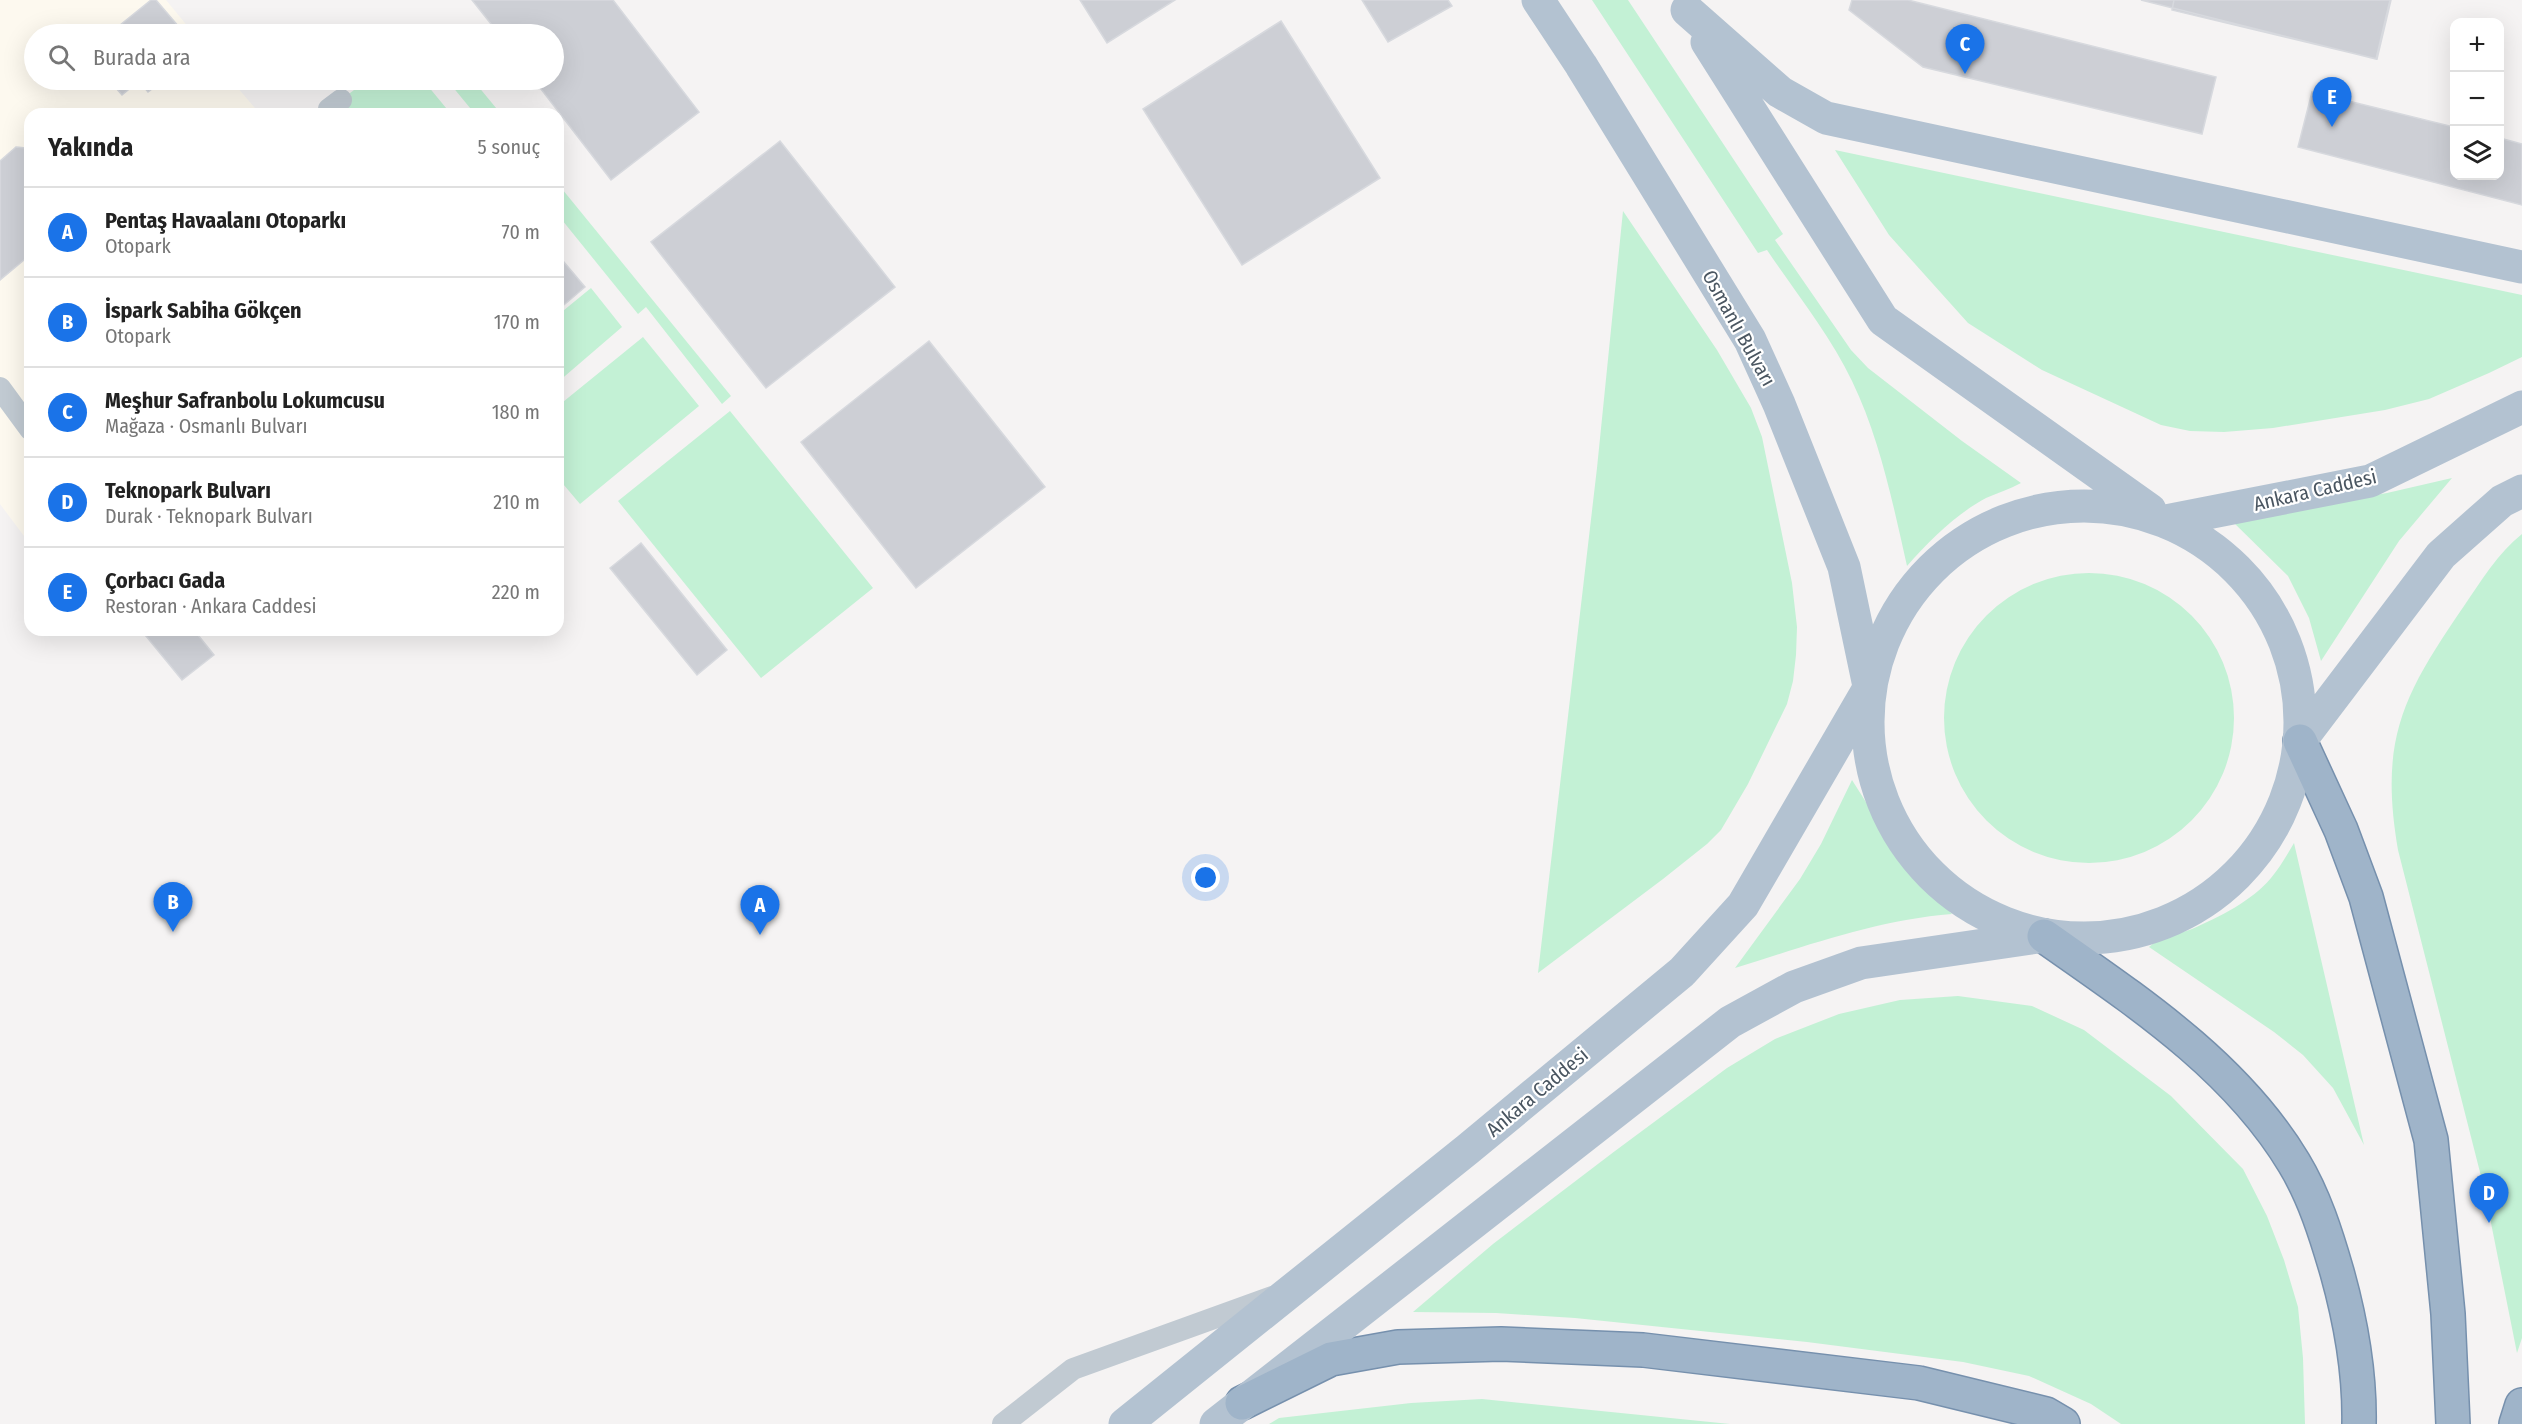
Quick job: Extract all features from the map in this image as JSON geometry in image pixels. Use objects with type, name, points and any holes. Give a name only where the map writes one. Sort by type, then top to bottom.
[{"type":"highway","points":[[2300,741],[2341,830],[2366,897],[2431,1140],[2448,1314],[2453,1424]]},
{"type":"highway","points":[[2044,936],[2163,1020],[2263,1118],[2294,1163],[2315,1203],[2343,1295],[2353,1341],[2360,1394],[2360,1424]]},
{"type":"highway","points":[[1242,1403],[1331,1359],[1398,1347],[1501,1344],[1643,1350],[1919,1383],[2046,1414],[2063,1424]]},
{"type":"highway","points":[[2516,1424],[2522,1405]]},
{"type":"main road","name":"Osmanlı Bulvarı","points":[[1538,0],[1581,65],[1750,340],[1779,404],[1844,567],[1869,688]]},
{"type":"main road","points":[[1684,5],[1780,92],[1826,118],[2522,267]]},
{"type":"main road","points":[[1216,1424],[1730,1022],[1794,987],[1861,963],[2044,936],[2085,939],[2126,936],[2165,924],[2202,905],[2234,880],[2266,840],[2282,814],[2300,741],[2302,714],[2291,652],[2262,597],[2220,552],[2166,521],[1883,320],[1684,5]]},
{"type":"main road","name":"Ankara Caddesi","points":[[2166,521],[2370,481],[2522,407]]},
{"type":"main road","points":[[2300,741],[2441,555],[2502,501],[2522,491]]},
{"type":"main road","points":[[2044,936],[1981,914],[1928,873],[1889,819],[1869,755],[1869,688],[1891,621],[1910,591],[1934,564],[1962,542],[1993,525],[2026,513],[2061,506],[2097,505],[2127,508],[2166,521]]},
{"type":"main road","name":"Ankara Caddesi","points":[[1125,1424],[1468,1149],[1682,972],[1743,905],[1869,688]]},
{"type":"lane","points":[[0,388],[24,421]]},
{"type":"lane","points":[[1003,1424],[1073,1369],[1293,1290]]},
{"type":"shaded area","points":[[0,0],[166,0],[186,24],[24,24],[24,90],[240,90],[255,108],[24,108],[24,536],[0,504]]},
{"type":"green space","points":[[1592,0],[1628,0],[1783,234],[1775,240],[1851,350],[1868,368],[1962,441],[2021,483],[1986,498],[1964,512],[1934,537],[1907,566],[1878,449],[1862,403],[1843,364],[1767,250],[1758,253]]},
{"type":"green space","points":[[354,90],[431,90],[446,108],[347,108],[341,100]]},
{"type":"green space","points":[[455,90],[481,90],[496,108],[470,108]]},
{"type":"green space","points":[[1835,150],[2522,295],[2522,357],[2429,399],[2385,410],[2273,428],[2224,432],[2190,431],[2161,425],[2042,370],[1968,323],[1889,235]]},
{"type":"green space","points":[[564,191],[731,396],[722,404],[646,307],[638,314],[564,222]]},
{"type":"green space","points":[[1623,211],[1717,350],[1751,408],[1762,437],[1792,583],[1797,627],[1796,655],[1787,704],[1748,784],[1721,830],[1663,879],[1538,973],[1597,468]]},
{"type":"green space","points":[[591,288],[622,327],[564,377],[564,310]]},
{"type":"green space","points":[[643,337],[699,406],[580,504],[564,485],[564,401]]},
{"type":"green space","points":[[730,411],[873,588],[761,678],[618,501]]},
{"type":"green space","points":[[2452,478],[2399,541],[2321,661],[2309,618],[2288,576],[2231,520],[2387,493]]},
{"type":"green space","points":[[2522,534],[2522,1338],[2517,1353],[2484,1188],[2398,850],[2392,778],[2394,747],[2401,720],[2411,693],[2425,666],[2490,568]]},
{"type":"green space","points":[[2089,573],[2117,576],[2145,584],[2170,597],[2192,615],[2210,637],[2223,662],[2231,690],[2234,718],[2231,746],[2223,774],[2210,799],[2192,821],[2170,839],[2145,852],[2117,860],[2089,863],[2061,860],[2033,852],[2008,839],[1986,821],[1968,799],[1955,774],[1947,746],[1944,718],[1947,690],[1955,662],[1968,637],[1986,615],[2008,597],[2033,584],[2061,576]]},
{"type":"green space","points":[[1852,780],[1900,856],[1952,914],[1869,928],[1735,968],[1800,879],[1821,844]]},
{"type":"green space","points":[[2294,843],[2364,1145],[2333,1088],[2303,1055],[2274,1032],[2149,947],[2164,938],[2213,919],[2245,901],[2271,878]]},
{"type":"green space","points":[[1958,996],[2032,1006],[2084,1030],[2171,1096],[2243,1169],[2267,1216],[2284,1260],[2298,1307],[2303,1358],[2305,1424],[2121,1424],[2091,1404],[2029,1376],[1963,1362],[1807,1342],[1575,1318],[1496,1313],[1413,1312],[1493,1244],[1615,1151],[1727,1068],[1775,1039],[1839,1014],[1900,1000]]},
{"type":"green space","points":[[1482,1399],[1730,1424],[1269,1424],[1279,1418],[1411,1403]]},
{"type":"building","points":[[151,0],[156,0],[176,24],[121,24]]},
{"type":"building","points":[[472,0],[613,0],[699,112],[611,180],[564,119],[564,108],[556,108],[542,90],[564,90],[564,24],[491,24]]},
{"type":"building","points":[[1080,0],[1175,0],[1107,43]]},
{"type":"building","points":[[1362,0],[1448,0],[1452,6],[1388,42]]},
{"type":"building","points":[[1852,0],[1908,0],[2216,77],[2202,134],[1923,67],[1849,10]]},
{"type":"building","points":[[2141,0],[2390,0],[2376,59]]},
{"type":"building","points":[[2174,0],[2391,0],[2377,59],[2172,10]]},
{"type":"building","points":[[1281,21],[1380,178],[1242,265],[1143,109]]},
{"type":"building","points":[[118,90],[128,90],[122,95]]},
{"type":"building","points":[[2312,92],[2450,126],[2450,180],[2504,180],[2504,139],[2522,144],[2522,205],[2298,147]]},
{"type":"building","points":[[780,141],[895,287],[766,388],[651,242]]},
{"type":"building","points":[[16,147],[24,148],[24,260],[0,280],[0,161]]},
{"type":"building","points":[[564,262],[585,287],[564,305]]},
{"type":"building","points":[[929,341],[1045,487],[916,588],[801,442]]},
{"type":"building","points":[[641,543],[727,650],[697,675],[610,568]]},
{"type":"building","points":[[146,636],[199,636],[214,655],[182,680]]},
{"type":"place","name":"Meşhur Safranbolu Lokumcusu","points":[[1965,74]]},
{"type":"place","name":"Çorbacı Gada","points":[[2332,127]]},
{"type":"place","name":"İspark Sabiha Gökçen","points":[[173,932]]},
{"type":"place","name":"Pentaş Havaalanı Otoparkı","points":[[760,935]]},
{"type":"place","name":"Teknopark Bulvarı","points":[[2489,1223]]}]
